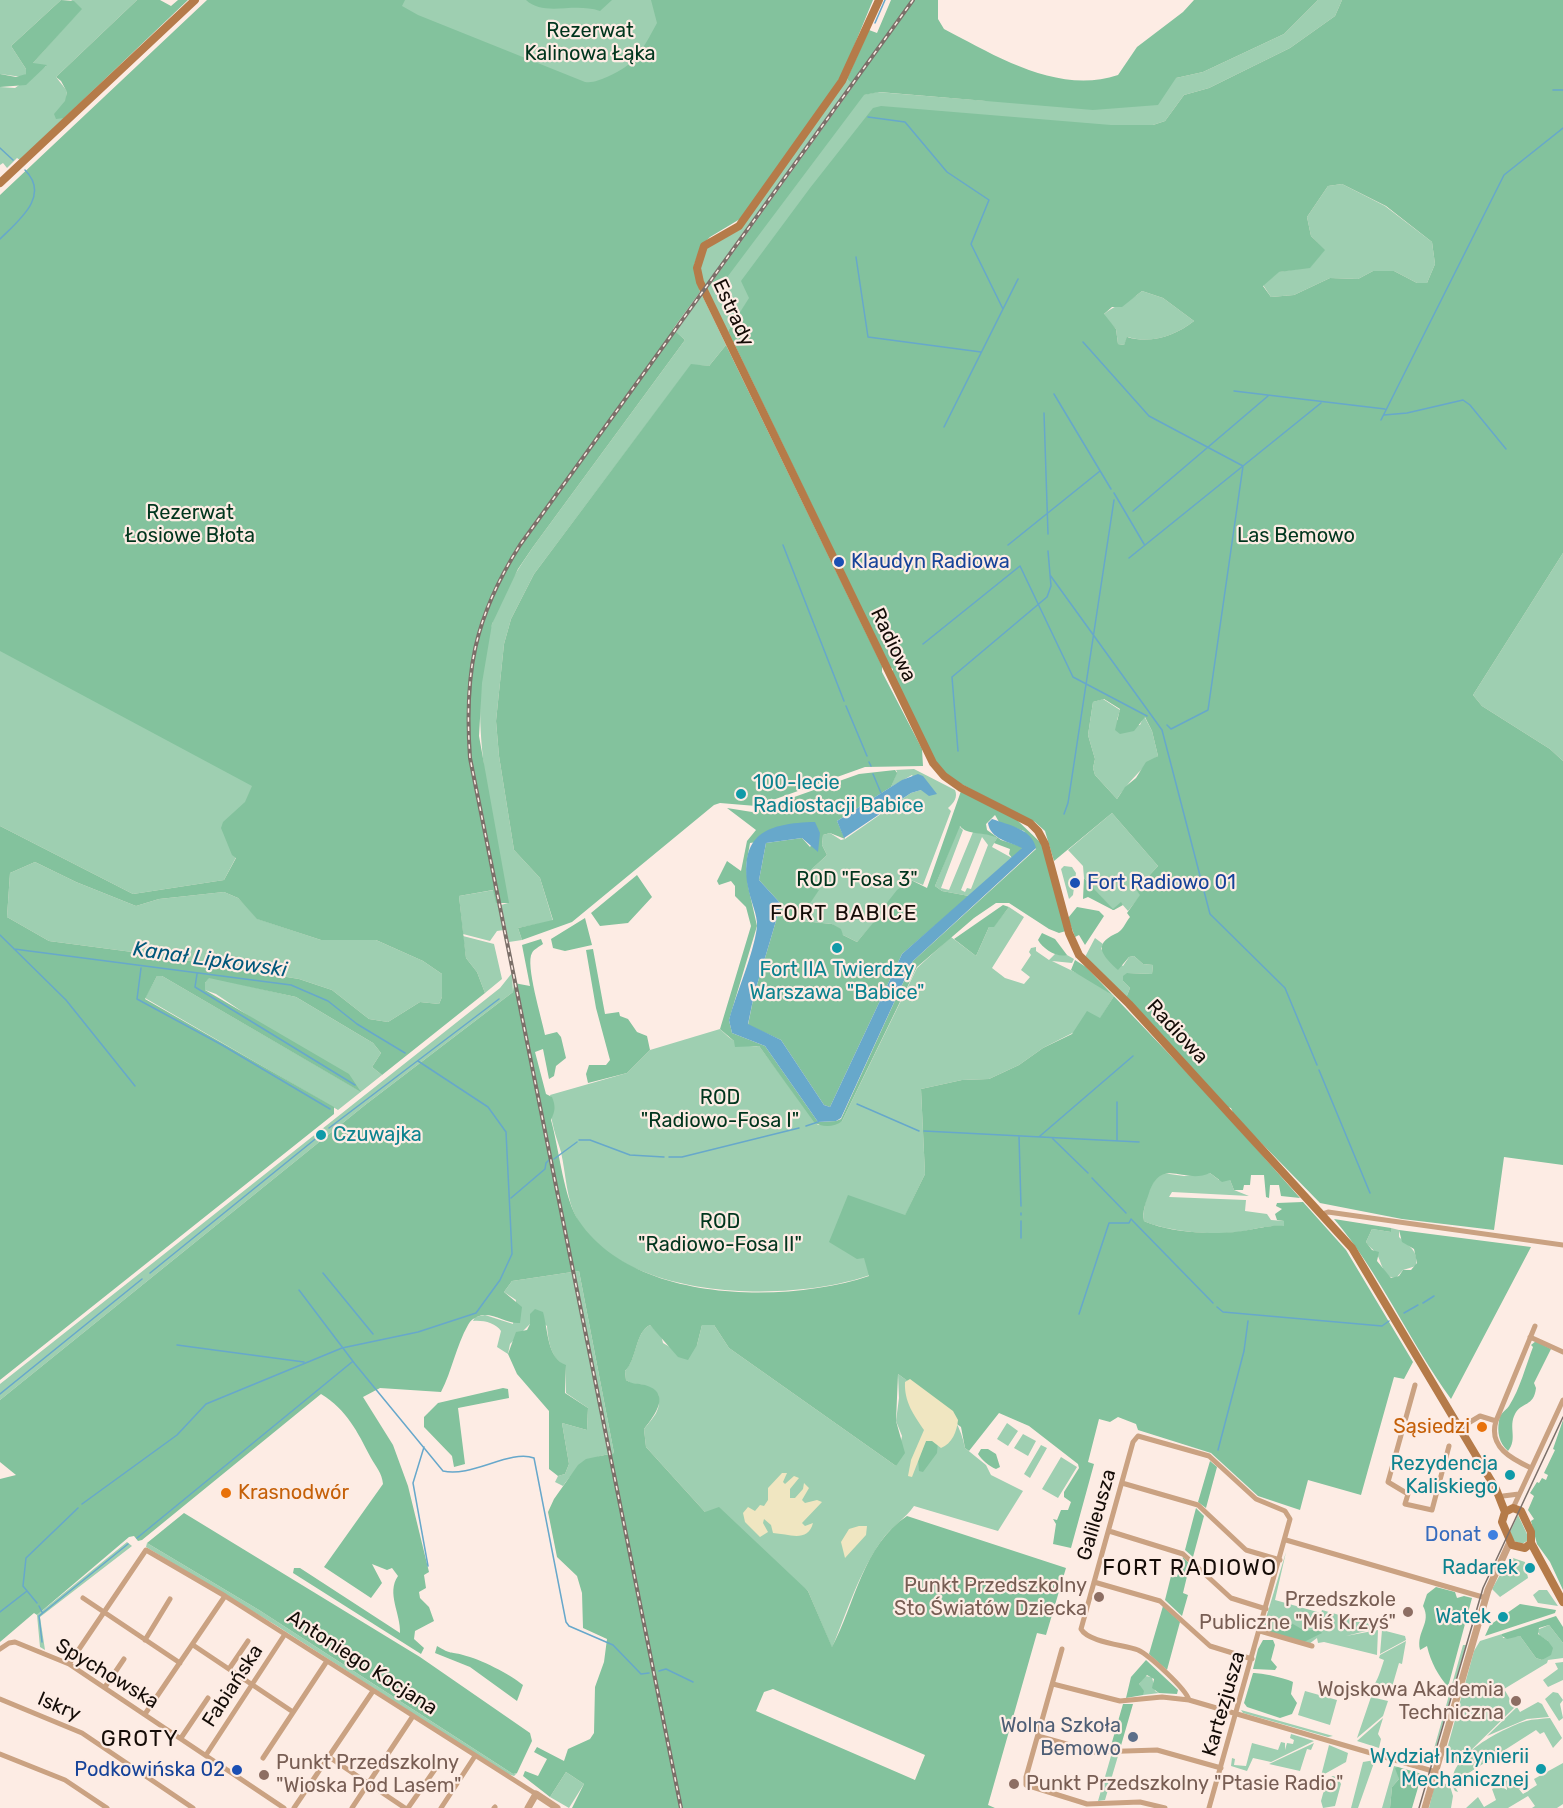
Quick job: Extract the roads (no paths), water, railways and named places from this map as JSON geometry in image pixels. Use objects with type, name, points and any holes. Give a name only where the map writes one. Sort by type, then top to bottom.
[{"type":"main road","points":[[0,183],[195,0]]},
{"type":"main road","name":"Estrady","points":[[854,603],[704,293],[697,268],[704,246],[739,226],[842,81],[879,0]]},
{"type":"main road","name":"Radiowa","points":[[854,603],[937,768],[957,785],[1030,823],[1040,834],[1069,933],[1079,955],[1129,1005],[1352,1248],[1499,1493],[1513,1508]]},
{"type":"main road","points":[[1520,1545],[1531,1532],[1513,1508],[1502,1522],[1520,1545],[1546,1574],[1563,1602]]},
{"type":"street","points":[[1322,1214],[1328,1212],[1563,1245]]},
{"type":"street","points":[[1531,1468],[1505,1455],[1495,1432],[1496,1421],[1535,1326]]},
{"type":"street","points":[[1530,1337],[1563,1352]]},
{"type":"street","points":[[1415,1385],[1388,1482],[1408,1494],[1405,1504],[1432,1510],[1449,1446]]},
{"type":"street","points":[[1513,1508],[1563,1400]]},
{"type":"street","points":[[1460,1428],[1480,1416],[1496,1421]]},
{"type":"street","name":"Galileusza","points":[[1189,1700],[1186,1692],[1143,1653],[1089,1637],[1082,1629],[1133,1442],[1141,1436],[1203,1454],[1256,1499],[1280,1508]]},
{"type":"street","points":[[1122,1483],[1198,1505],[1246,1550],[1280,1560]]},
{"type":"street","points":[[1499,1493],[1518,1494]]},
{"type":"street","name":"Kartezjusza","points":[[1209,1808],[1286,1540],[1290,1519],[1280,1508]]},
{"type":"street","points":[[1109,1532],[1183,1554],[1230,1598],[1266,1609]]},
{"type":"street","points":[[1286,1540],[1486,1598]]},
{"type":"street","points":[[1425,1808],[1486,1598],[1498,1568],[1520,1545]]},
{"type":"street","name":"Antoniego Kocjana","points":[[104,1613],[147,1550],[225,1596],[557,1808]]},
{"type":"street","points":[[1094,1582],[1160,1601],[1210,1646],[1252,1659]]},
{"type":"street","points":[[145,1714],[225,1596]]},
{"type":"street","points":[[83,1598],[180,1664]]},
{"type":"street","points":[[145,1640],[170,1599]]},
{"type":"street","points":[[69,1664],[104,1613]]},
{"type":"street","points":[[1260,1631],[1312,1646]]},
{"type":"street","name":"Fabiańska","points":[[206,1755],[285,1634]]},
{"type":"street","points":[[229,1669],[248,1641]]},
{"type":"street","name":"Spychowska","points":[[0,1649],[9,1642],[21,1644],[69,1664],[284,1808]]},
{"type":"street","points":[[193,1645],[293,1712]]},
{"type":"street","points":[[1062,1649],[1026,1777],[1029,1788],[1092,1805],[1140,1802],[1165,1808]]},
{"type":"street","points":[[105,1687],[124,1659]]},
{"type":"street","points":[[263,1758],[327,1661]]},
{"type":"street","points":[[1053,1684],[1111,1700],[1162,1697],[1189,1700],[1436,1772]]},
{"type":"street","points":[[294,1808],[373,1691]]},
{"type":"street","points":[[181,1738],[208,1698]]},
{"type":"street","name":"Iskry","points":[[0,1699],[81,1733],[193,1808]]},
{"type":"street","points":[[352,1808],[413,1716]]},
{"type":"street","points":[[1038,1736],[1095,1752],[1156,1750],[1221,1768]]},
{"type":"street","points":[[0,1755],[65,1780],[107,1808]]},
{"type":"street","points":[[442,1807],[475,1756]]},
{"type":"street","points":[[329,1757],[406,1808],[438,1765]]},
{"type":"street","points":[[528,1808],[538,1796]]},
{"type":"street","points":[[532,1808],[538,1796]]},
{"type":"water","points":[[918,774],[923,776],[937,794],[929,796],[921,790],[911,793],[844,838],[837,821],[902,780]]},
{"type":"water","points":[[992,819],[1025,832],[1030,836],[1036,848],[913,961],[841,1118],[836,1121],[818,1122],[765,1046],[732,1033],[729,1020],[752,950],[757,927],[746,869],[753,843],[770,829],[783,825],[815,822],[820,833],[818,852],[802,838],[766,843],[759,880],[781,904],[754,995],[748,1024],[781,1040],[824,1105],[830,1107],[902,954],[1022,848],[992,833],[988,823]]},
{"type":"waterway","points":[[875,23],[885,0]]},
{"type":"waterway","points":[[1553,90],[1563,90]]},
{"type":"waterway","points":[[868,117],[905,122],[947,172],[989,200],[971,244],[1003,309]]},
{"type":"waterway","points":[[1381,420],[1504,175],[1563,128]]},
{"type":"waterway","name":"Kanał Lipkowski","points":[[0,148],[13,160]]},
{"type":"waterway","name":"Kanał Lipkowski","points":[[0,239],[23,216],[33,199],[35,189],[25,170]]},
{"type":"waterway","points":[[856,257],[868,337],[981,352]]},
{"type":"waterway","points":[[944,427],[1018,279]]},
{"type":"waterway","points":[[1083,342],[1149,416],[1243,466],[1208,710],[1171,729],[1167,725]]},
{"type":"waterway","points":[[1234,391],[1385,409]]},
{"type":"waterway","points":[[1054,394],[1111,489]]},
{"type":"waterway","points":[[1133,511],[1268,396]]},
{"type":"waterway","points":[[1384,415],[1407,413],[1463,400],[1470,405],[1506,449]]},
{"type":"waterway","points":[[1129,558],[1321,403]]},
{"type":"waterway","points":[[1044,413],[1048,534]]},
{"type":"waterway","points":[[1008,545],[1100,471]]},
{"type":"waterway","points":[[1114,493],[1144,544]]},
{"type":"waterway","points":[[1064,814],[1068,803],[1114,500]]},
{"type":"waterway","points":[[783,545],[844,701]]},
{"type":"waterway","points":[[958,751],[952,677],[1047,597],[1051,586],[1048,551]]},
{"type":"waterway","points":[[923,644],[1020,566],[1073,677],[1147,716]]},
{"type":"waterway","points":[[1050,575],[1162,730],[1210,914],[1285,988],[1317,1065]]},
{"type":"waterway","points":[[846,706],[867,756]]},
{"type":"waterway","points":[[869,762],[871,766]]},
{"type":"waterway","points":[[873,774],[881,793]]},
{"type":"waterway","points":[[0,935],[66,1000],[135,1086]]},
{"type":"waterway","name":"Kanał Lipkowski","points":[[14,949],[291,985],[328,1001],[357,1024],[405,1053]]},
{"type":"waterway","points":[[141,968],[137,999],[222,1045],[330,1109]]},
{"type":"waterway","points":[[197,974],[195,987],[355,1085]]},
{"type":"waterway","points":[[329,1128],[499,999]]},
{"type":"waterway","points":[[1040,1136],[1133,1056]]},
{"type":"waterway","name":"Kanał Lipkowski","points":[[82,1504],[177,1435],[206,1404],[342,1348],[418,1332],[476,1313],[500,1280],[512,1254],[506,1132],[488,1107],[418,1061]]},
{"type":"waterway","points":[[1319,1070],[1370,1193]]},
{"type":"waterway","points":[[1117,1102],[1117,1140]]},
{"type":"waterway","points":[[857,1104],[919,1131]]},
{"type":"waterway","points":[[806,1126],[818,1122]]},
{"type":"waterway","points":[[669,1157],[682,1157],[799,1128]]},
{"type":"waterway","points":[[924,1131],[1139,1142]]},
{"type":"waterway","points":[[150,1273],[319,1136]]},
{"type":"waterway","points":[[1019,1136],[1021,1206]]},
{"type":"waterway","points":[[1052,1138],[1088,1173]]},
{"type":"waterway","points":[[579,1140],[590,1140],[630,1155],[664,1157]]},
{"type":"waterway","points":[[554,1159],[577,1142]]},
{"type":"waterway","points":[[511,1198],[545,1169],[549,1160]]},
{"type":"waterway","points":[[1092,1178],[1126,1213]]},
{"type":"waterway","points":[[1079,1314],[1109,1223],[1129,1223],[1131,1219],[1213,1303]]},
{"type":"waterway","points":[[1021,1221],[1021,1238]]},
{"type":"waterway","points":[[323,1273],[373,1334]]},
{"type":"waterway","points":[[0,1394],[142,1279]]},
{"type":"waterway","name":"Kanał Lipkowski","points":[[299,1290],[355,1364],[443,1471],[466,1471],[514,1457],[534,1458],[566,1622],[569,1626],[613,1645],[641,1674],[649,1673]]},
{"type":"waterway","points":[[1423,1303],[1434,1296]]},
{"type":"waterway","points":[[1404,1313],[1418,1305]]},
{"type":"waterway","points":[[1217,1307],[1223,1312],[1382,1326],[1389,1321]]},
{"type":"waterway","points":[[1218,1450],[1244,1351],[1248,1321]]},
{"type":"waterway","points":[[177,1345],[304,1362]]},
{"type":"waterway","points":[[137,1538],[352,1362]]},
{"type":"waterway","points":[[424,1447],[413,1483],[428,1566]]},
{"type":"waterway","points":[[37,1603],[23,1586],[26,1558],[78,1508]]},
{"type":"waterway","points":[[42,1642],[39,1616],[128,1544]]},
{"type":"waterway","points":[[0,1612],[27,1591]]},
{"type":"waterway","points":[[39,1606],[42,1612]]},
{"type":"waterway","name":"Kanał Lipkowski","points":[[659,1671],[666,1669],[693,1682]]},
{"type":"tram line","points":[[1419,1808],[1483,1588],[1563,1417]]},
{"type":"railway","points":[[681,1808],[470,758],[471,672],[482,622],[504,572],[520,545],[913,0]]},
{"type":"place","name":"Klaudyn Radiowa","points":[[839,562]]},
{"type":"place","name":"100-lecie Radiostacji Babice","points":[[741,794]]},
{"type":"place","name":"Fort Radiowo 01","points":[[1075,883]]},
{"type":"place","name":"Fort IIA Twierdzy Warszawa \"Babice\"","points":[[837,948]]},
{"type":"place","name":"Czuwajka","points":[[321,1135]]},
{"type":"place","name":"Sąsiedzi","points":[[1482,1427]]},
{"type":"place","name":"Rezydencja Kaliskiego","points":[[1510,1475]]},
{"type":"place","name":"Krasnodwór","points":[[226,1493]]},
{"type":"place","name":"Donat","points":[[1493,1535]]},
{"type":"place","name":"Radarek","points":[[1530,1568]]},
{"type":"place","name":"Punkt Przedszkolny Sto Światów Dziecka","points":[[1099,1597]]},
{"type":"place","name":"Przedszkole Publiczne \"Miś Krzyś\"","points":[[1408,1612]]},
{"type":"place","name":"Watek","points":[[1503,1617]]},
{"type":"place","name":"Wojskowa Akademia Techniczna","points":[[1516,1701]]},
{"type":"place","name":"Wolna Szkoła Bemowo","points":[[1133,1737]]},
{"type":"place","name":"Wydział Inżynierii Mechanicznej","points":[[1541,1769]]},
{"type":"place","name":"Podkowińska 02","points":[[237,1770]]},
{"type":"place","name":"Punkt Przedszkolny \"Wioska Pod Lasem\"","points":[[264,1775]]},
{"type":"place","name":"Punkt Przedszkolny \"Ptasie Radio\"","points":[[1014,1784]]},
{"type":"district","name":"FORT BABICE","points":[[844,914]]},
{"type":"district","name":"FORT RADIOWO","points":[[1190,1569]]},
{"type":"district","name":"GROTY","points":[[140,1740]]},
{"type":"park label","name":"Rezerwat Kalinowa Łąka","points":[[590,42]]},
{"type":"park label","name":"Rezerwat Łosiowe Błota","points":[[190,524]]},
{"type":"park label","name":"Las Bemowo","points":[[1296,536]]},
{"type":"park label","name":"ROD \"Fosa 3\"","points":[[857,880]]},
{"type":"park label","name":"ROD \"Radiowo-Fosa I\"","points":[[720,1110]]},
{"type":"park label","name":"ROD \"Radiowo-Fosa II\"","points":[[720,1234]]}]
